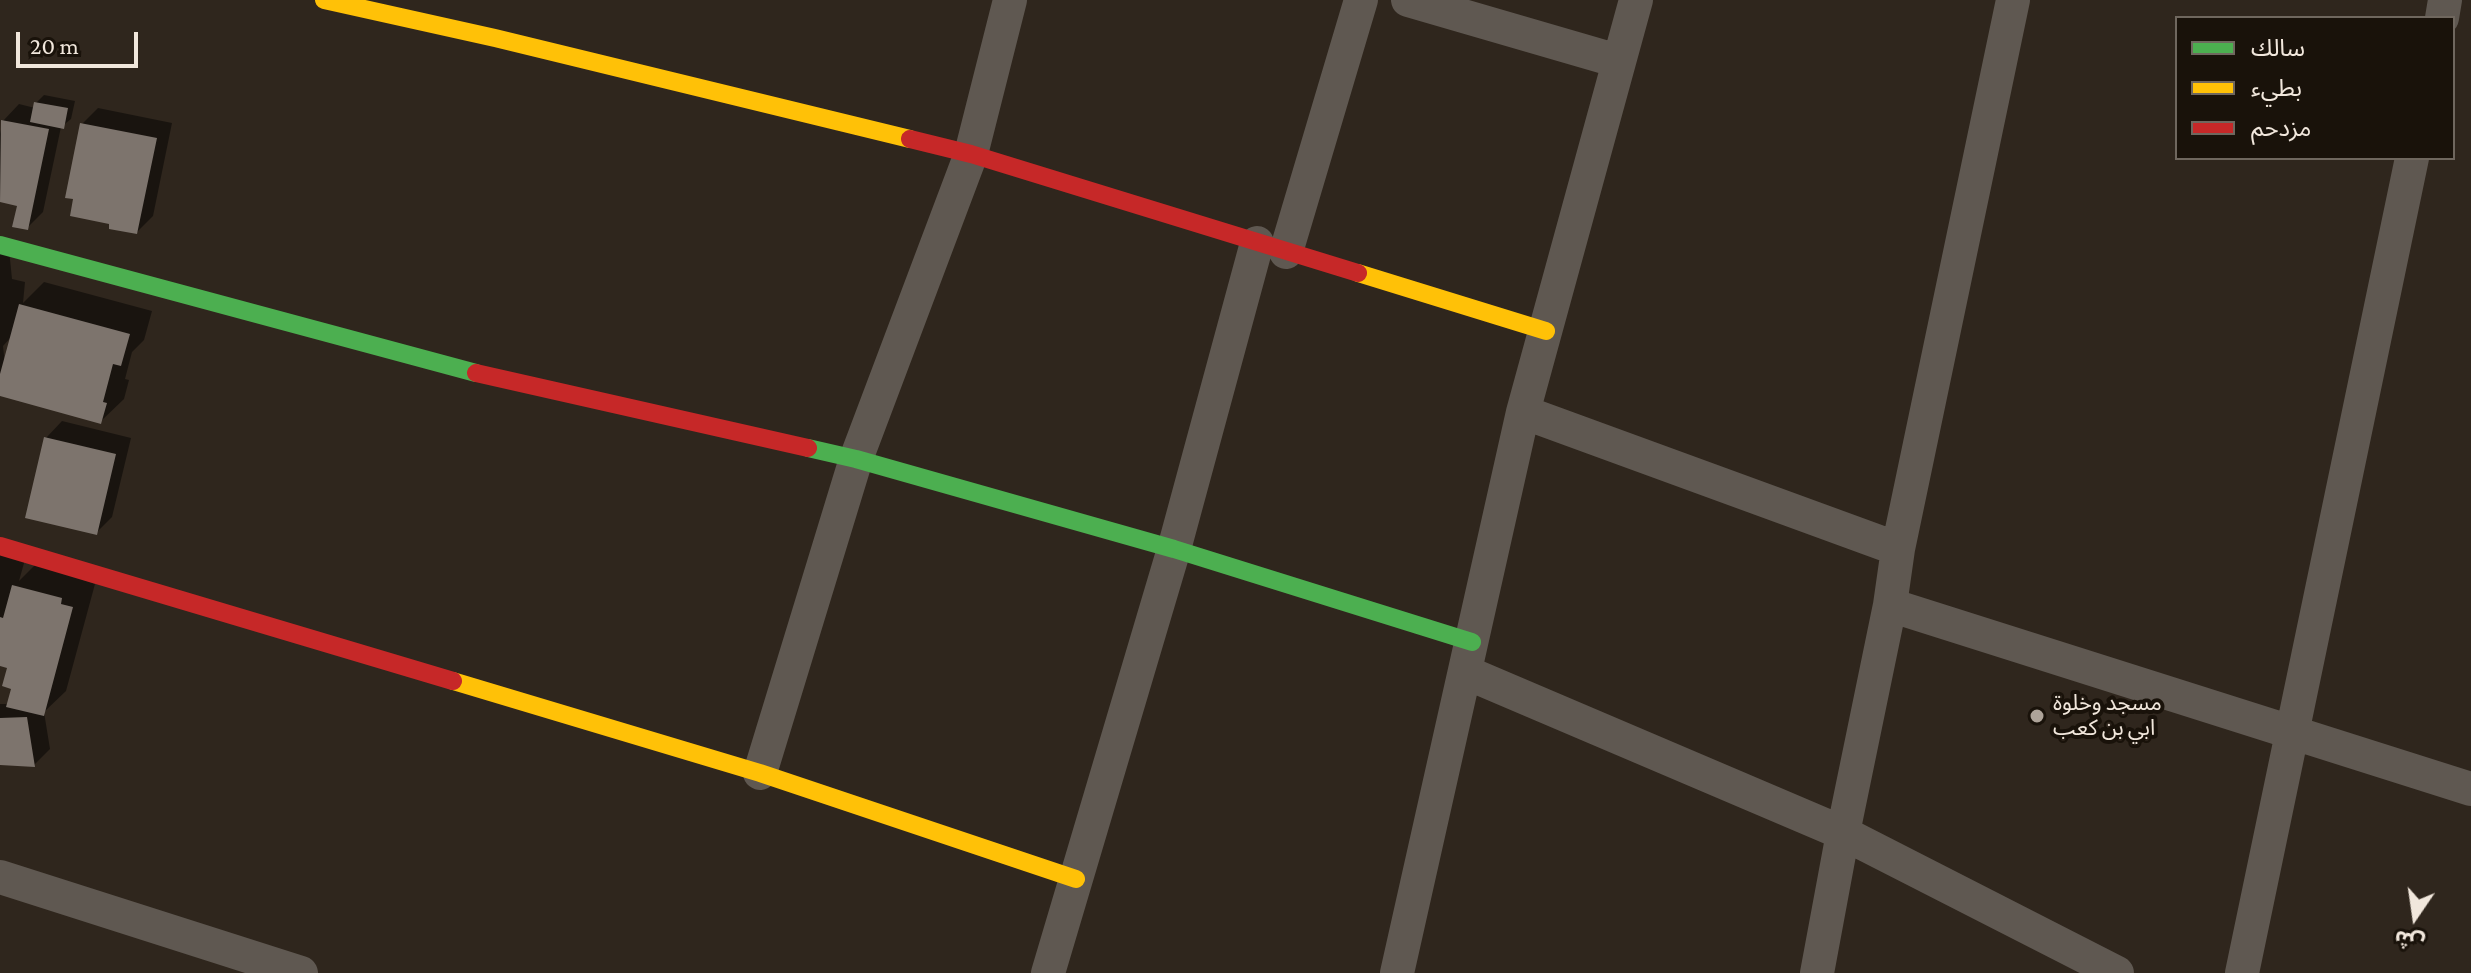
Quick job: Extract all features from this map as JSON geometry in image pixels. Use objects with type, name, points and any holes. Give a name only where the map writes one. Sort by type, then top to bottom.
[{"type":"street","points":[[324,0],[495,38],[971,154],[1546,331]]},
{"type":"street","points":[[760,773],[856,459],[971,154],[1010,0]]},
{"type":"street","points":[[1048,973],[1174,549],[1271,247],[1361,0]]},
{"type":"street","points":[[1408,0],[1618,61]]},
{"type":"street","points":[[1397,973],[1523,412],[1636,0]]},
{"type":"street","points":[[1817,973],[1890,605],[1898,549],[2013,0]]},
{"type":"street","points":[[2242,973],[2412,160]]},
{"type":"street","points":[[0,245],[445,366],[856,459],[1174,549],[1469,657],[1843,833],[2117,973]]},
{"type":"street","points":[[1523,412],[1898,549]]},
{"type":"street","points":[[0,546],[760,773],[1076,879]]},
{"type":"street","points":[[1890,605],[2471,789]]},
{"type":"street","points":[[0,877],[301,973]]},
{"type":"building","points":[[34,102],[68,108],[64,129],[30,122]]},
{"type":"building","points":[[1,120],[49,129],[28,230],[12,227],[17,206],[0,202]]},
{"type":"building","points":[[80,123],[157,138],[137,234],[109,229],[109,224],[70,216],[73,199],[65,198]]},
{"type":"building","points":[[19,304],[130,334],[121,366],[113,364],[101,424],[0,396],[0,374]]},
{"type":"building","points":[[44,437],[116,454],[97,535],[25,518]]},
{"type":"building","points":[[12,585],[62,598],[61,604],[73,607],[44,716],[6,707],[11,689],[2,686],[7,668],[0,666],[0,617],[3,618]]},
{"type":"building","points":[[27,717],[35,767],[0,765],[0,718]]},
{"type":"traffic: fast","points":[[0,245],[476,373]]},
{"type":"traffic: fast","points":[[808,448],[1174,549],[1472,642]]},
{"type":"traffic: slow","points":[[324,0],[495,38],[910,139]]},
{"type":"traffic: slow","points":[[1358,273],[1546,331]]},
{"type":"traffic: slow","points":[[453,681],[760,773],[1076,879]]},
{"type":"traffic: jam","points":[[910,139],[971,154],[1358,273]]},
{"type":"traffic: jam","points":[[476,373],[808,448]]},
{"type":"traffic: jam","points":[[0,546],[453,681]]},
{"type":"place","name":"مسجد وخلوة ابي بن كعب","points":[[2037,716]]}]
